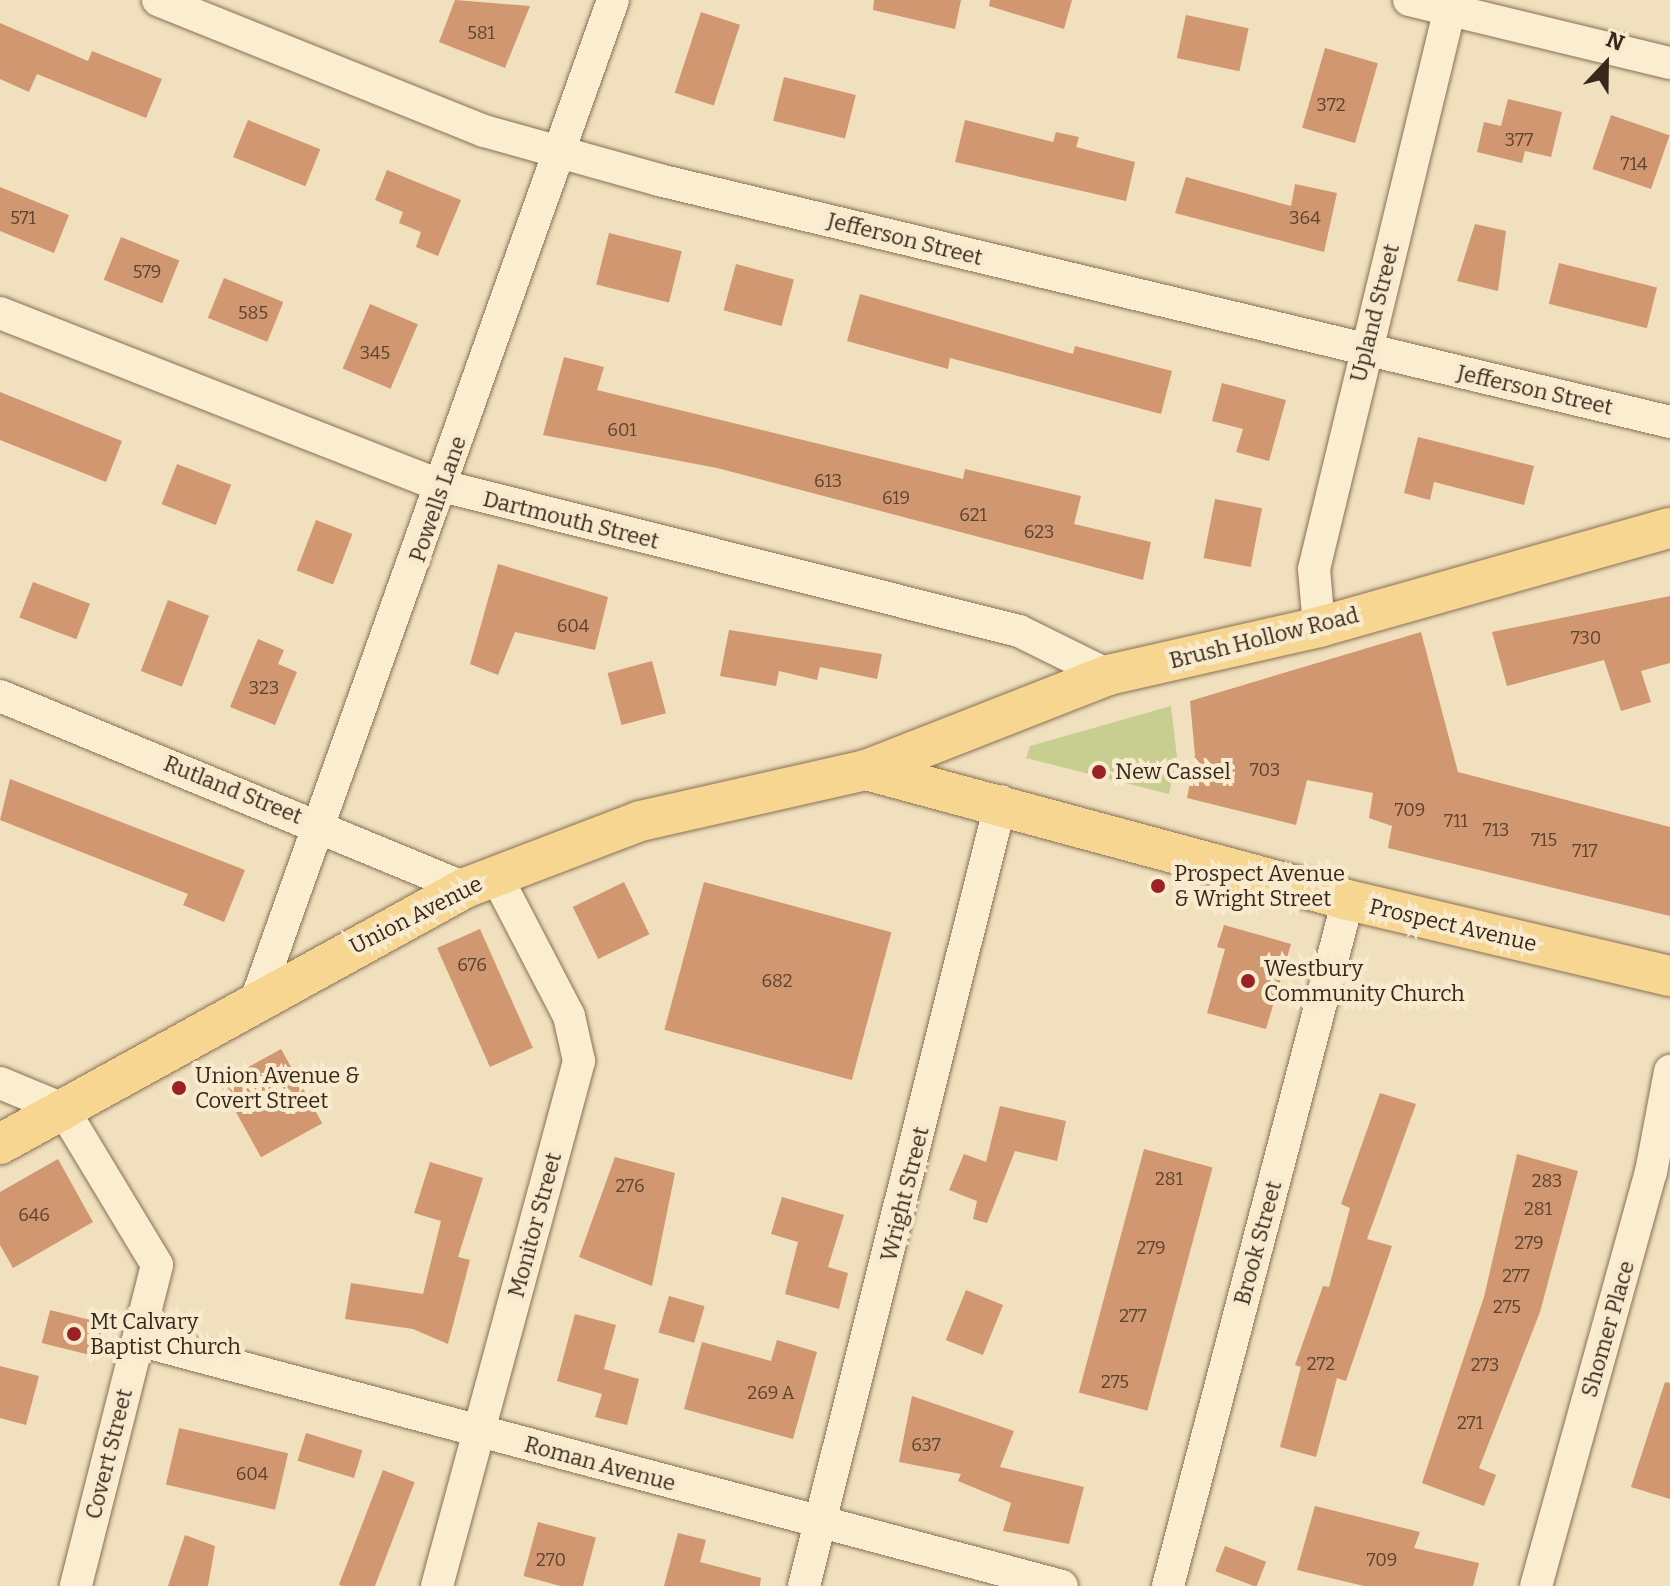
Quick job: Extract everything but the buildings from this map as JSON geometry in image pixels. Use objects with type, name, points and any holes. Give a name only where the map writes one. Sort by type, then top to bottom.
[{"type":"main road","name":"Brush Hollow Road","points":[[866,770],[1108,675],[1319,627],[1670,528]]},
{"type":"main road","name":"Prospect Avenue","points":[[866,770],[1001,801],[1348,900],[1670,976]]},
{"type":"main road","name":"Union Avenue","points":[[0,1144],[258,995],[481,882],[640,821],[866,770]]},
{"type":"street","name":"Jefferson Street","points":[[158,0],[484,131],[1366,350],[1670,422]]},
{"type":"street","name":"Powells Lane","points":[[258,995],[324,826],[613,0]]},
{"type":"street","points":[[1409,0],[1451,5],[1670,63]]},
{"type":"street","name":"Upland Street","points":[[1319,627],[1314,569],[1451,5]]},
{"type":"street","name":"Dartmouth Street","points":[[0,313],[442,486],[1019,631],[1108,675]]},
{"type":"street","name":"Rutland Street","points":[[0,696],[324,826],[481,882]]},
{"type":"street","name":"Wright Street","points":[[804,1586],[1001,801]]},
{"type":"street","name":"Monitor Street","points":[[437,1586],[579,1061],[569,1016],[481,882]]},
{"type":"street","name":"Brook Street","points":[[1168,1586],[1348,900]]},
{"type":"street","name":"Shomer Place","points":[[1536,1586],[1651,1172],[1670,1071]]},
{"type":"street","points":[[0,1083],[63,1109]]},
{"type":"street","name":"Covert Street","points":[[63,1109],[157,1265],[76,1586]]},
{"type":"street","name":"Roman Avenue","points":[[138,1340],[1062,1586]]},
{"type":"green space","points":[[1171,706],[1177,757],[1169,794],[1026,758],[1030,746]]},
{"type":"place","name":"New Cassel","points":[[1099,772]]},
{"type":"place","name":"Prospect Avenue & Wright Street","points":[[1158,886]]},
{"type":"place","name":"Westbury Community Church","points":[[1248,981]]},
{"type":"place","name":"Union Avenue & Covert Street","points":[[179,1088]]},
{"type":"place","name":"Mt Calvary Baptist Church","points":[[74,1334]]}]
